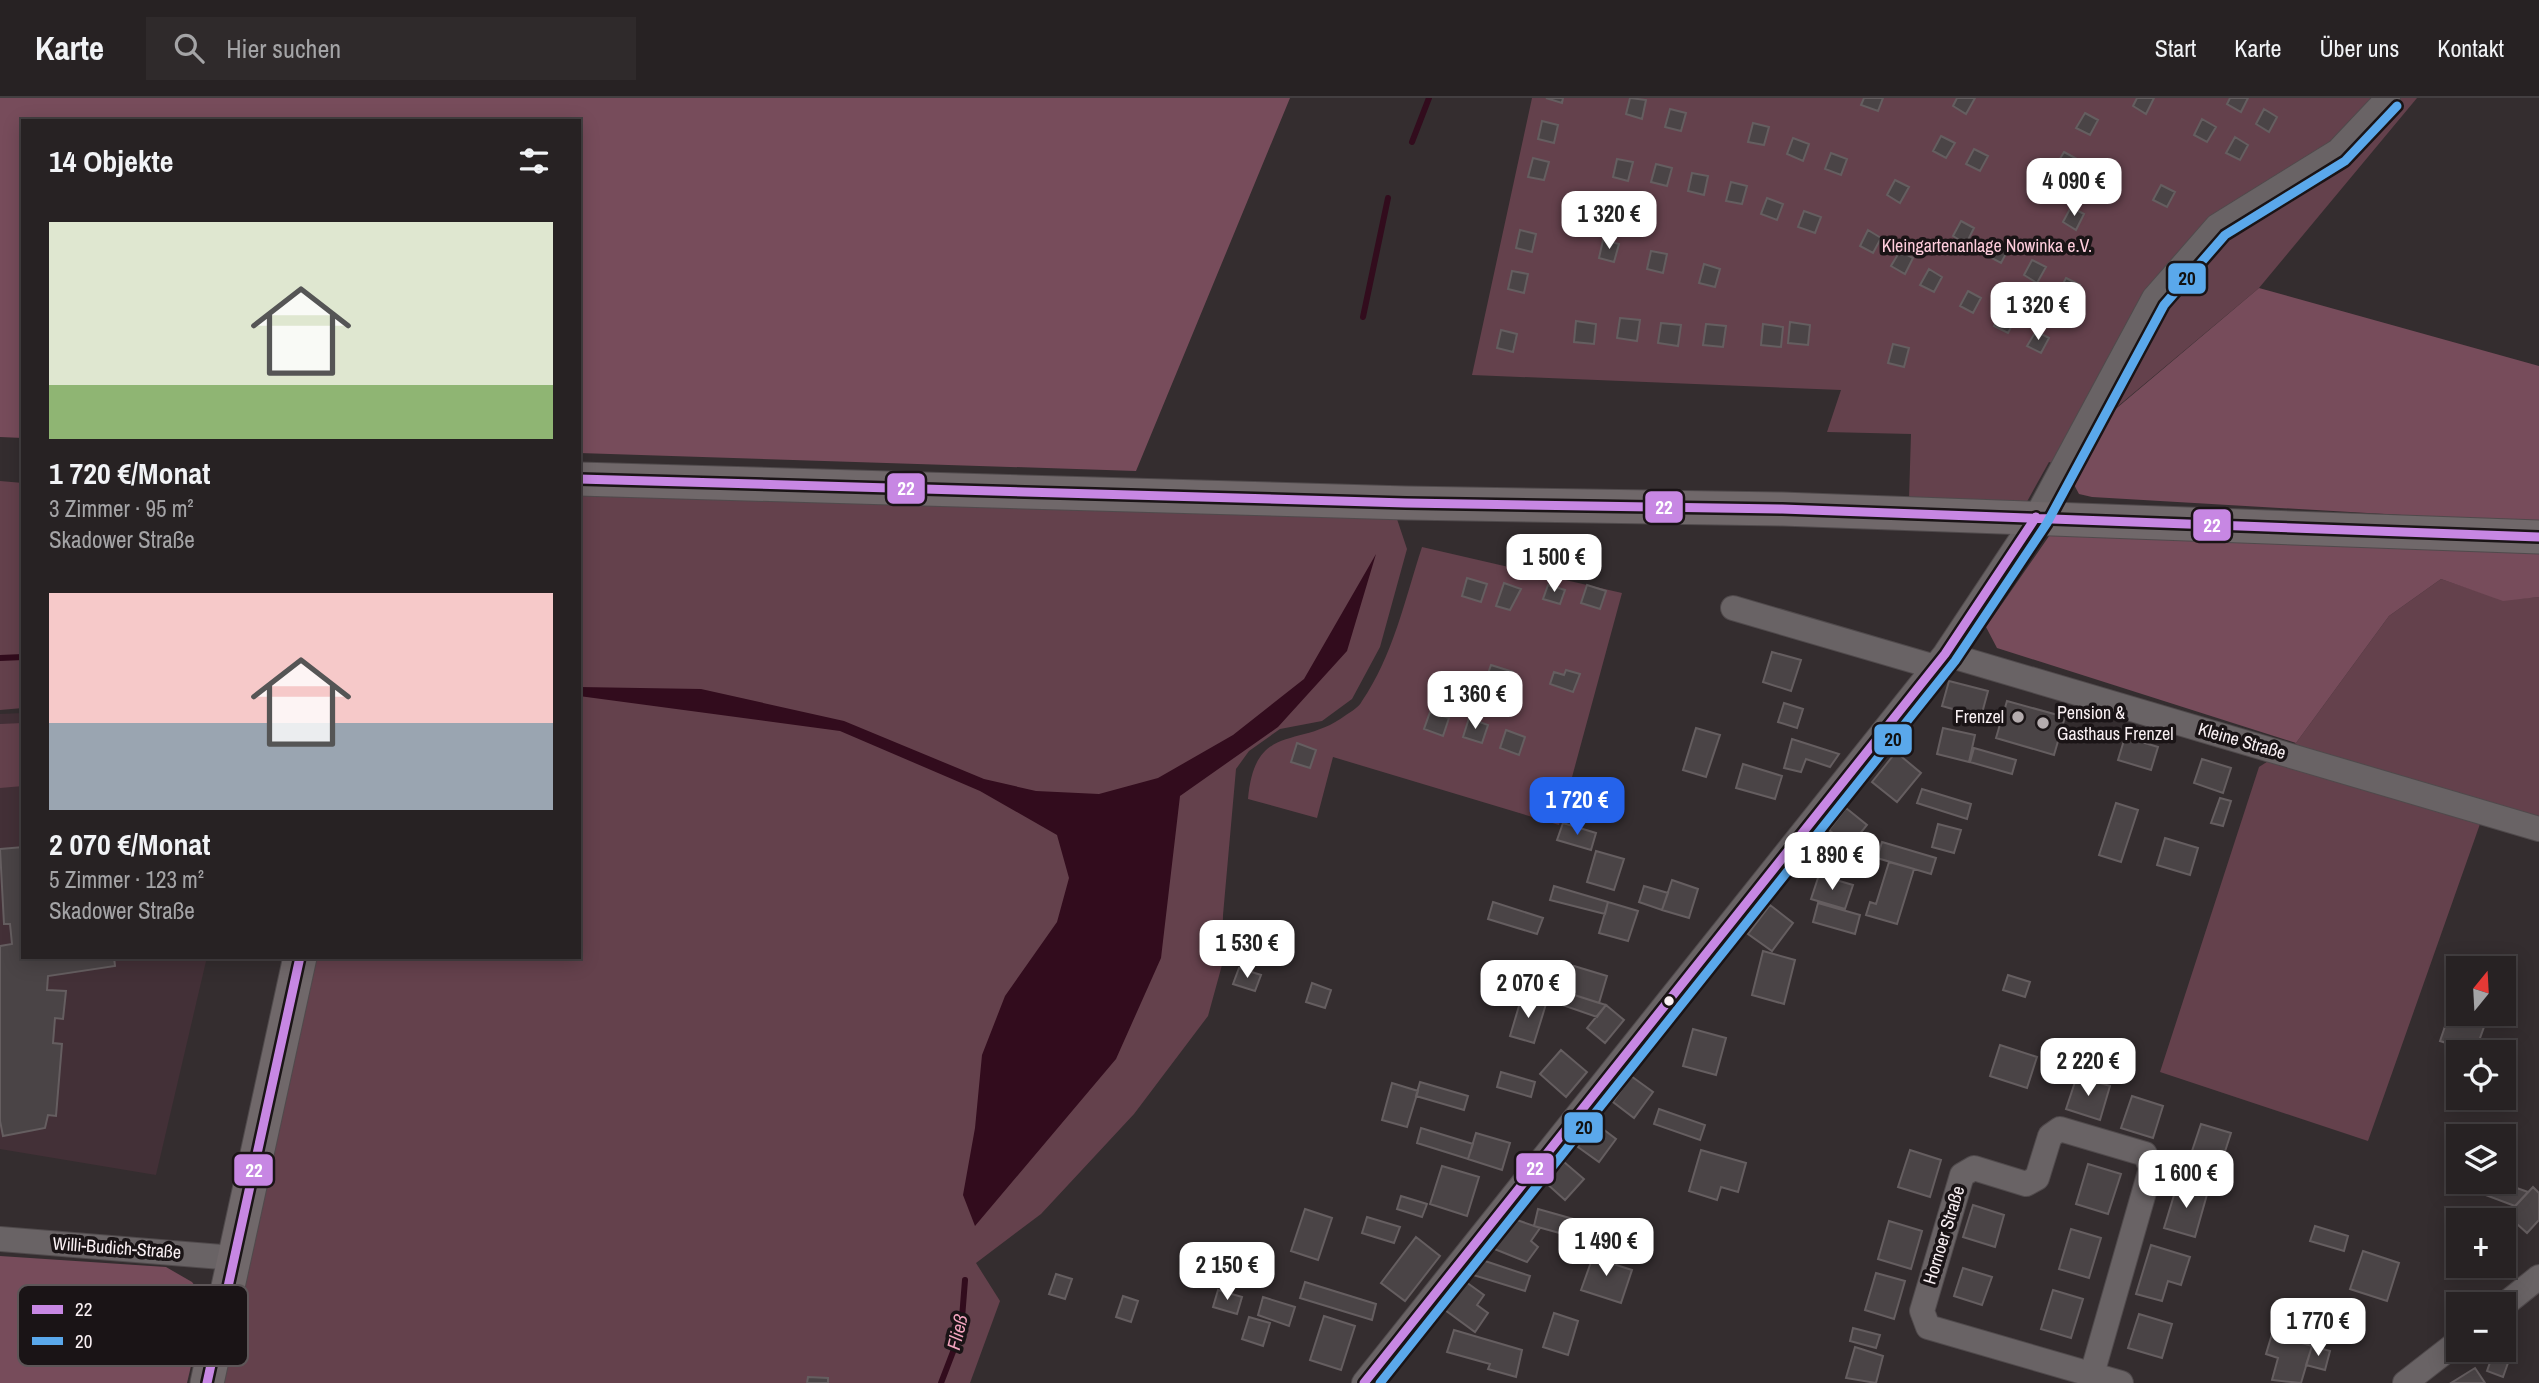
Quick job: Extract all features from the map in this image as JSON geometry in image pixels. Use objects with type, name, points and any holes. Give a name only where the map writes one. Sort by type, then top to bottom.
[{"type":"street","points":[[1363,1383],[1940,661],[2036,517],[2154,298],[2217,226],[2338,150],[2388,98]]},
{"type":"street","points":[[581,479],[1406,503],[2036,517],[2539,537]]},
{"type":"street","name":"Kleine Straße","points":[[1733,608],[1940,661],[2539,829]]},
{"type":"street","points":[[228,1285],[300,959]]},
{"type":"street","name":"Hornoer Straße","points":[[2092,1374],[2151,1168],[2145,1154],[2060,1129],[2050,1136],[2037,1178],[2026,1184],[1974,1168],[1962,1175],[1922,1311],[1928,1327],[2121,1383]]},
{"type":"street","name":"Willi-Budich-Straße","points":[[0,1239],[234,1258]]},
{"type":"street","points":[[2516,1295],[2539,1277]]},
{"type":"street","points":[[2404,1383],[2446,1351]]},
{"type":"shaded area","points":[[0,98],[1290,98],[1136,471],[581,453],[581,119],[21,119],[21,438],[0,437]]},
{"type":"shaded area","points":[[2259,288],[2539,366],[2539,523],[2092,497],[2079,494],[2072,481],[2073,469],[2099,423]]},
{"type":"shaded area","points":[[2056,526],[2539,546],[2539,597],[2503,601],[2441,579],[2389,616],[2296,743],[1997,648],[1986,627]]},
{"type":"shaded area","points":[[1376,554],[1347,651],[1278,727],[1180,796],[1161,958],[1116,1059],[975,1226],[963,1195],[975,1128],[982,1055],[1005,996],[1057,922],[1069,878],[1057,835],[980,791],[840,731],[581,696],[581,687],[701,689],[844,721],[984,779],[1036,791],[1099,794],[1158,778],[1233,735],[1304,679]]},
{"type":"shaded area","points":[[21,713],[21,959],[207,959],[156,1175],[0,1149],[0,714]]},
{"type":"shaded area","points":[[0,1256],[166,1267],[194,1285],[18,1285],[18,1366],[191,1366],[187,1383],[0,1383]]},
{"type":"green space","name":"Kleingartenanlage Nowinka e.V.","points":[[1532,98],[2417,98],[2259,288],[2099,422],[2073,469],[2049,462],[2024,507],[1909,499],[1911,434],[1827,432],[1841,390],[1472,375]]},
{"type":"green space","points":[[0,481],[21,483],[21,708],[0,710]]},
{"type":"green space","points":[[581,491],[1397,519],[1407,549],[1380,647],[1352,699],[1322,721],[1280,729],[1249,751],[1236,769],[1223,915],[1222,965],[1208,1016],[1134,1114],[1041,1214],[976,1263],[1000,1301],[970,1383],[222,1383],[226,1366],[248,1366],[248,1285],[244,1285],[317,959],[581,959]]},
{"type":"green space","points":[[1422,547],[1622,593],[1559,825],[1333,757],[1317,818],[1248,799],[1252,774],[1260,757],[1270,747],[1282,740],[1329,725],[1361,703],[1390,646]]},
{"type":"green space","points":[[2441,579],[2503,600],[2539,597],[2539,841],[2480,824],[2368,1141],[2160,1072],[2259,767],[2296,743],[2389,616]]},
{"type":"green space","points":[[21,723],[21,786],[0,788],[0,724]]},
{"type":"building","points":[[1546,98],[1563,98],[1562,103]]},
{"type":"building","points":[[1630,98],[1646,100],[1642,119],[1626,114]]},
{"type":"building","points":[[1864,98],[1883,98],[1878,111],[1861,105]]},
{"type":"building","points":[[1957,98],[1975,98],[1966,114],[1953,106]]},
{"type":"building","points":[[2137,98],[2154,98],[2146,114],[2133,106]]},
{"type":"building","points":[[2230,98],[2248,98],[2241,112],[2227,104]]},
{"type":"building","points":[[1670,109],[1686,113],[1681,131],[1665,127]]},
{"type":"building","points":[[2264,109],[2277,117],[2269,132],[2256,124]]},
{"type":"building","points":[[2085,113],[2098,120],[2090,135],[2076,128]]},
{"type":"building","points":[[2202,119],[2216,127],[2207,142],[2194,135]]},
{"type":"building","points":[[1542,121],[1558,125],[1554,143],[1538,139]]},
{"type":"building","points":[[1753,123],[1769,127],[1764,145],[1748,142]]},
{"type":"building","points":[[1941,136],[1955,143],[1946,158],[1933,151]]},
{"type":"building","points":[[2235,137],[2248,145],[2240,160],[2226,153]]},
{"type":"building","points":[[1793,138],[1809,144],[1803,161],[1787,154]]},
{"type":"building","points":[[1974,149],[1988,156],[1980,171],[1966,164]]},
{"type":"building","points":[[2064,152],[2077,159],[2069,175],[2055,167]]},
{"type":"building","points":[[1831,153],[1847,159],[1841,175],[1825,169]]},
{"type":"building","points":[[1533,158],[1549,162],[1544,180],[1528,177]]},
{"type":"building","points":[[1617,159],[1633,162],[1628,181],[1613,177]]},
{"type":"building","points":[[1656,164],[1672,168],[1667,186],[1651,182]]},
{"type":"building","points":[[2093,169],[2107,176],[2098,191],[2085,184]]},
{"type":"building","points":[[1692,173],[1708,176],[1704,195],[1688,191]]},
{"type":"building","points":[[1895,180],[1909,187],[1900,203],[1887,195]]},
{"type":"building","points":[[1731,182],[1747,186],[1742,204],[1726,201]]},
{"type":"building","points":[[2161,185],[2175,192],[2167,207],[2153,200]]},
{"type":"building","points":[[1767,198],[1783,204],[1777,220],[1761,214]]},
{"type":"building","points":[[2071,207],[2084,214],[2076,230],[2063,222]]},
{"type":"building","points":[[1804,211],[1821,217],[1815,233],[1798,227]]},
{"type":"building","points":[[1961,221],[1974,228],[1966,244],[1953,236]]},
{"type":"building","points":[[1520,230],[1536,234],[1532,252],[1516,248]]},
{"type":"building","points":[[1868,230],[1881,238],[1873,253],[1860,246]]},
{"type":"building","points":[[1603,240],[1619,244],[1614,262],[1599,258]]},
{"type":"building","points":[[1996,240],[2009,248],[2001,263],[1988,256]]},
{"type":"building","points":[[1651,251],[1667,254],[1663,273],[1647,269]]},
{"type":"building","points":[[1900,251],[1913,258],[1905,274],[1891,266]]},
{"type":"building","points":[[2032,260],[2046,267],[2037,283],[2024,275]]},
{"type":"building","points":[[1704,264],[1720,269],[1715,287],[1699,283]]},
{"type":"building","points":[[1929,269],[1942,277],[1934,292],[1920,285]]},
{"type":"building","points":[[1512,271],[1528,274],[1524,293],[1508,289]]},
{"type":"building","points":[[2066,278],[2080,285],[2071,300],[2058,293]]},
{"type":"building","points":[[1968,291],[1981,298],[1973,313],[1960,306]]},
{"type":"building","points":[[2002,311],[2016,318],[2008,333],[1994,326]]},
{"type":"building","points":[[1620,318],[1640,320],[1637,341],[1617,338]]},
{"type":"building","points":[[1576,321],[1596,324],[1594,344],[1574,342]]},
{"type":"building","points":[[1790,322],[1810,325],[1808,345],[1788,343]]},
{"type":"building","points":[[1661,323],[1681,325],[1678,346],[1658,343]]},
{"type":"building","points":[[1706,324],[1726,326],[1723,347],[1703,345]]},
{"type":"building","points":[[1763,324],[1783,327],[1781,347],[1761,345]]},
{"type":"building","points":[[1501,330],[1517,334],[1513,352],[1497,348]]},
{"type":"building","points":[[2036,331],[2049,338],[2041,353],[2027,346]]},
{"type":"building","points":[[1893,344],[1909,348],[1904,367],[1888,363]]},
{"type":"building","points":[[1467,578],[1487,584],[1481,602],[1462,596]]},
{"type":"building","points":[[1504,583],[1521,589],[1510,610],[1496,606]]},
{"type":"building","points":[[1548,585],[1565,590],[1560,604],[1543,599]]},
{"type":"building","points":[[1587,585],[1606,591],[1600,609],[1581,603]]},
{"type":"building","points":[[1772,652],[1801,660],[1791,691],[1763,682]]},
{"type":"building","points":[[1491,665],[1513,672],[1507,689],[1485,682]]},
{"type":"building","points":[[1566,670],[1580,674],[1573,692],[1550,684],[1554,672],[1564,675]]},
{"type":"building","points":[[1949,681],[1988,691],[1981,717],[1942,706]]},
{"type":"building","points":[[2007,701],[2065,717],[2054,755],[1996,738]]},
{"type":"building","points":[[1784,703],[1803,709],[1797,728],[1778,722]]},
{"type":"building","points":[[1430,712],[1449,718],[1443,736],[1424,729]]},
{"type":"building","points":[[1469,718],[1488,725],[1482,743],[1463,737]]},
{"type":"building","points":[[1696,728],[1720,735],[1706,777],[1683,770]]},
{"type":"building","points":[[1943,728],[1975,735],[1969,762],[1937,754]]},
{"type":"building","points":[[1506,730],[1525,737],[1519,755],[1500,748]]},
{"type":"building","points":[[2125,737],[2158,747],[2151,770],[2118,760]]},
{"type":"building","points":[[1792,739],[1839,754],[1830,767],[1806,759],[1801,772],[1784,768]]},
{"type":"building","points":[[1297,743],[1316,750],[1310,768],[1291,762]]},
{"type":"building","points":[[1974,748],[2016,760],[2012,774],[1970,762]]},
{"type":"building","points":[[1896,752],[1921,773],[1897,802],[1872,782]]},
{"type":"building","points":[[2202,759],[2231,768],[2223,793],[2194,783]]},
{"type":"building","points":[[1743,764],[1782,776],[1775,799],[1736,788]]},
{"type":"building","points":[[1922,789],[1971,804],[1967,819],[1917,803]]},
{"type":"building","points":[[2220,798],[2231,801],[2223,826],[2211,823]]},
{"type":"building","points":[[2116,803],[2138,810],[2121,862],[2099,855]]},
{"type":"building","points":[[1846,808],[1867,825],[1850,846],[1829,830]]},
{"type":"building","points":[[1563,823],[1596,833],[1591,850],[1557,840]]},
{"type":"building","points":[[1938,824],[1961,830],[1954,853],[1932,847]]},
{"type":"building","points":[[2165,838],[2198,848],[2190,875],[2157,865]]},
{"type":"building","points":[[1819,839],[1848,848],[1842,864],[1814,856]]},
{"type":"building","points":[[1882,842],[1936,858],[1931,874],[1877,858]]},
{"type":"building","points":[[21,847],[21,959],[114,959],[115,966],[48,976],[47,990],[66,991],[63,1019],[55,1018],[53,1043],[62,1044],[56,1116],[48,1115],[45,1128],[3,1136],[0,1121],[0,946],[12,944],[10,924],[4,924],[0,849]]},
{"type":"building","points":[[1596,851],[1624,859],[1614,890],[1587,882]]},
{"type":"building","points":[[1889,862],[1914,869],[1897,924],[1866,915],[1870,902],[1876,904]]},
{"type":"building","points":[[1819,875],[1853,885],[1845,909],[1811,899]]},
{"type":"building","points":[[1672,880],[1698,889],[1689,918],[1662,910]]},
{"type":"building","points":[[1554,886],[1608,902],[1605,914],[1550,900]]},
{"type":"building","points":[[1644,886],[1668,893],[1662,910],[1639,902]]},
{"type":"building","points":[[1493,902],[1543,918],[1537,934],[1488,919]]},
{"type":"building","points":[[1608,902],[1638,911],[1628,941],[1599,933]]},
{"type":"building","points":[[1818,903],[1860,915],[1855,934],[1813,922]]},
{"type":"building","points":[[1770,905],[1793,923],[1772,951],[1748,934]]},
{"type":"building","points":[[1763,951],[1795,960],[1784,1004],[1752,995]]},
{"type":"building","points":[[1550,963],[1572,969],[1565,992],[1543,985]]},
{"type":"building","points":[[1574,966],[1607,976],[1599,1003],[1565,992]]},
{"type":"building","points":[[1239,968],[1261,975],[1255,991],[1233,984]]},
{"type":"building","points":[[2008,975],[2030,982],[2025,997],[2003,990]]},
{"type":"building","points":[[1312,983],[1331,990],[1325,1008],[1306,1002]]},
{"type":"building","points":[[1546,986],[1606,1005],[1597,1017],[1542,998]]},
{"type":"building","points":[[1522,996],[1546,1004],[1534,1043],[1510,1036]]},
{"type":"building","points":[[1606,1005],[1624,1020],[1605,1043],[1587,1028]]},
{"type":"building","points":[[2446,1023],[2446,1026],[2484,1026],[2479,1040],[2440,1041]]},
{"type":"building","points":[[1693,1029],[1726,1038],[1716,1075],[1683,1066]]},
{"type":"building","points":[[2000,1045],[2037,1057],[2027,1088],[1990,1076]]},
{"type":"building","points":[[1561,1050],[1587,1072],[1566,1097],[1540,1074]]},
{"type":"building","points":[[1501,1072],[1535,1082],[1531,1097],[1497,1087]]},
{"type":"building","points":[[1631,1076],[1653,1092],[1634,1118],[1613,1102]]},
{"type":"building","points":[[2077,1076],[2110,1086],[2100,1120],[2066,1109]]},
{"type":"building","points":[[1420,1082],[1468,1096],[1464,1110],[1416,1096]]},
{"type":"building","points":[[1392,1083],[1418,1091],[1407,1127],[1382,1120]]},
{"type":"building","points":[[2132,1096],[2163,1106],[2153,1138],[2121,1128]]},
{"type":"building","points":[[1659,1109],[1705,1125],[1700,1140],[1654,1124]]},
{"type":"building","points":[[1595,1123],[1616,1139],[1599,1162],[1578,1147]]},
{"type":"building","points":[[2201,1124],[2231,1133],[2219,1170],[2189,1160]]},
{"type":"building","points":[[1421,1128],[1473,1144],[1468,1159],[1417,1143]]},
{"type":"building","points":[[1476,1133],[1510,1143],[1502,1170],[1468,1159]]},
{"type":"building","points":[[1701,1150],[1746,1163],[1738,1192],[1721,1187],[1717,1200],[1689,1191]]},
{"type":"building","points":[[1910,1150],[1941,1160],[1930,1197],[1898,1187]]},
{"type":"building","points":[[1564,1162],[1584,1179],[1565,1200],[1546,1183]]},
{"type":"building","points":[[2088,1164],[2121,1174],[2108,1214],[2076,1204]]},
{"type":"building","points":[[1442,1166],[1479,1177],[1467,1216],[1430,1204]]},
{"type":"building","points":[[2178,1182],[2208,1191],[2195,1237],[2164,1228]]},
{"type":"building","points":[[2533,1187],[2539,1193],[2539,1220],[2527,1233],[2516,1223],[2516,1208],[2514,1208]]},
{"type":"building","points":[[2516,1188],[2528,1192],[2515,1206],[2483,1194],[2516,1194]]},
{"type":"building","points":[[1401,1196],[1427,1204],[1422,1217],[1397,1209]]},
{"type":"building","points":[[1973,1205],[2004,1215],[1995,1247],[1963,1237]]},
{"type":"building","points":[[1305,1209],[1332,1218],[1318,1260],[1291,1251]]},
{"type":"building","points":[[1538,1209],[1623,1233],[1618,1249],[1534,1226]]},
{"type":"building","points":[[1367,1217],[1400,1227],[1394,1243],[1362,1233]]},
{"type":"building","points":[[1514,1219],[1540,1228],[1531,1241],[1538,1247],[1527,1262],[1492,1248]]},
{"type":"building","points":[[1889,1221],[1922,1231],[1911,1269],[1878,1259]]},
{"type":"building","points":[[2315,1226],[2348,1236],[2344,1251],[2310,1241]]},
{"type":"building","points":[[2071,1229],[2101,1238],[2089,1278],[2059,1269]]},
{"type":"building","points":[[1416,1237],[1440,1256],[1405,1301],[1381,1283]]},
{"type":"building","points":[[2151,1245],[2190,1257],[2181,1285],[2168,1281],[2162,1301],[2136,1294]]},
{"type":"building","points":[[1595,1251],[1612,1256],[1610,1263],[1632,1270],[1621,1303],[1581,1290]]},
{"type":"building","points":[[2363,1251],[2399,1263],[2387,1301],[2350,1289]]},
{"type":"building","points":[[1482,1260],[1530,1276],[1525,1291],[1470,1274]]},
{"type":"building","points":[[1963,1268],[1992,1277],[1982,1305],[1954,1296]]},
{"type":"building","points":[[1876,1273],[1905,1281],[1894,1319],[1865,1310]]},
{"type":"building","points":[[1056,1274],[1072,1279],[1065,1299],[1049,1294]]},
{"type":"building","points":[[1305,1282],[1376,1304],[1372,1320],[1300,1298]]},
{"type":"building","points":[[1466,1282],[1484,1295],[1477,1305],[1488,1313],[1475,1332],[1445,1310]]},
{"type":"building","points":[[1218,1290],[1242,1297],[1237,1314],[1213,1307]]},
{"type":"building","points":[[2053,1290],[2083,1299],[2071,1338],[2041,1329]]},
{"type":"building","points":[[1123,1296],[1138,1301],[1131,1322],[1116,1317]]},
{"type":"building","points":[[1263,1297],[1295,1307],[1289,1326],[1258,1315]]},
{"type":"building","points":[[1554,1313],[1578,1321],[1568,1355],[1543,1347]]},
{"type":"building","points":[[2139,1314],[2172,1324],[2162,1358],[2128,1348]]},
{"type":"building","points":[[1324,1316],[1355,1326],[1341,1370],[1310,1360]]},
{"type":"building","points":[[1249,1317],[1270,1323],[1263,1346],[1242,1339]]},
{"type":"building","points":[[1853,1328],[1880,1335],[1876,1348],[1850,1341]]},
{"type":"building","points":[[1454,1330],[1522,1350],[1516,1377],[1488,1369],[1490,1364],[1447,1352]]},
{"type":"building","points":[[2272,1334],[2312,1346],[2301,1383],[2272,1380],[2278,1358],[2266,1354]]},
{"type":"building","points":[[2312,1346],[2330,1351],[2325,1370],[2306,1365]]},
{"type":"building","points":[[1855,1347],[1883,1356],[1876,1383],[1846,1378]]},
{"type":"building","points":[[2490,1362],[2508,1362],[2503,1377],[2487,1371]]},
{"type":"building","points":[[2475,1368],[2485,1383],[2451,1383]]},
{"type":"building","points":[[808,1377],[828,1378],[828,1383],[807,1383]]},
{"type":"waterway","points":[[1412,142],[1429,98]]},
{"type":"waterway","points":[[1363,317],[1388,198]]},
{"type":"waterway","name":"Fließ","points":[[0,658],[21,657]]},
{"type":"waterway","name":"Fließ","points":[[941,1383],[961,1331],[965,1280]]},
{"type":"transit line","name":"20","points":[[1380,1383],[1955,661],[2047,523],[2164,305],[2225,235],[2345,161],[2397,106]]},
{"type":"transit line","name":"22","points":[[581,479],[1406,503],[1782,509],[2539,537]]},
{"type":"transit line","name":"22","points":[[1364,1383],[1945,654],[2036,517]]},
{"type":"transit line","name":"22","points":[[228,1285],[300,959]]},
{"type":"transit line","name":"22","points":[[207,1383],[211,1366]]},
{"type":"place","name":"Frenzel","points":[[2018,717]]},
{"type":"place","name":"Pension & Gasthaus Frenzel","points":[[2043,723]]}]
